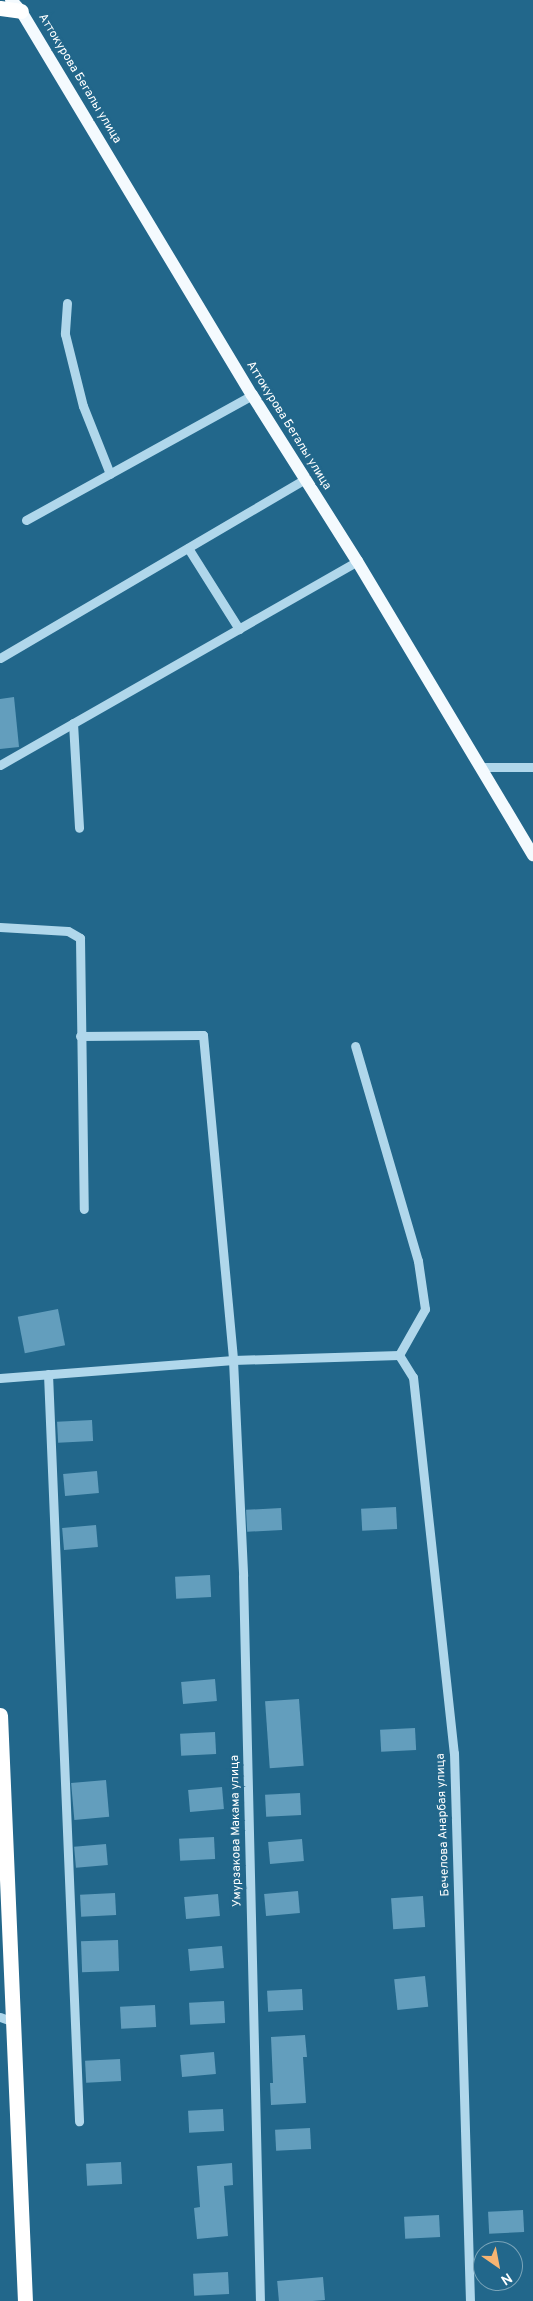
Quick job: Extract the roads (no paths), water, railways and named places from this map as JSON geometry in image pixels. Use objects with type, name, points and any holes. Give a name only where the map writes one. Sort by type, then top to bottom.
[{"type":"highway","points":[[0,8],[17,4]]},
{"type":"highway","points":[[0,1715],[6,2019],[24,2301]]},
{"type":"main road","name":"Аттокурова Бегалы улица","points":[[17,4],[252,395],[357,561],[533,854]]},
{"type":"street","points":[[67,303],[65,334],[81,397],[110,474]]},
{"type":"street","points":[[26,520],[252,395]]},
{"type":"street","points":[[0,658],[305,479]]},
{"type":"street","points":[[188,548],[239,629]]},
{"type":"street","points":[[0,765],[357,561]]},
{"type":"street","points":[[73,723],[79,828]]},
{"type":"street","points":[[481,767],[533,767]]},
{"type":"street","points":[[0,926],[68,930],[80,938],[84,1209]]},
{"type":"street","name":"Умурзакова Макама улица","points":[[80,1036],[203,1035],[233,1360],[244,1576],[260,2301]]},
{"type":"street","points":[[0,1378],[233,1360],[399,1355],[425,1309],[421,1280],[418,1261],[355,1046]]},
{"type":"street","name":"Бечелова Анарбая улица","points":[[399,1355],[413,1377],[454,1753],[470,2301]]},
{"type":"street","points":[[48,1374],[80,2121]]}]
